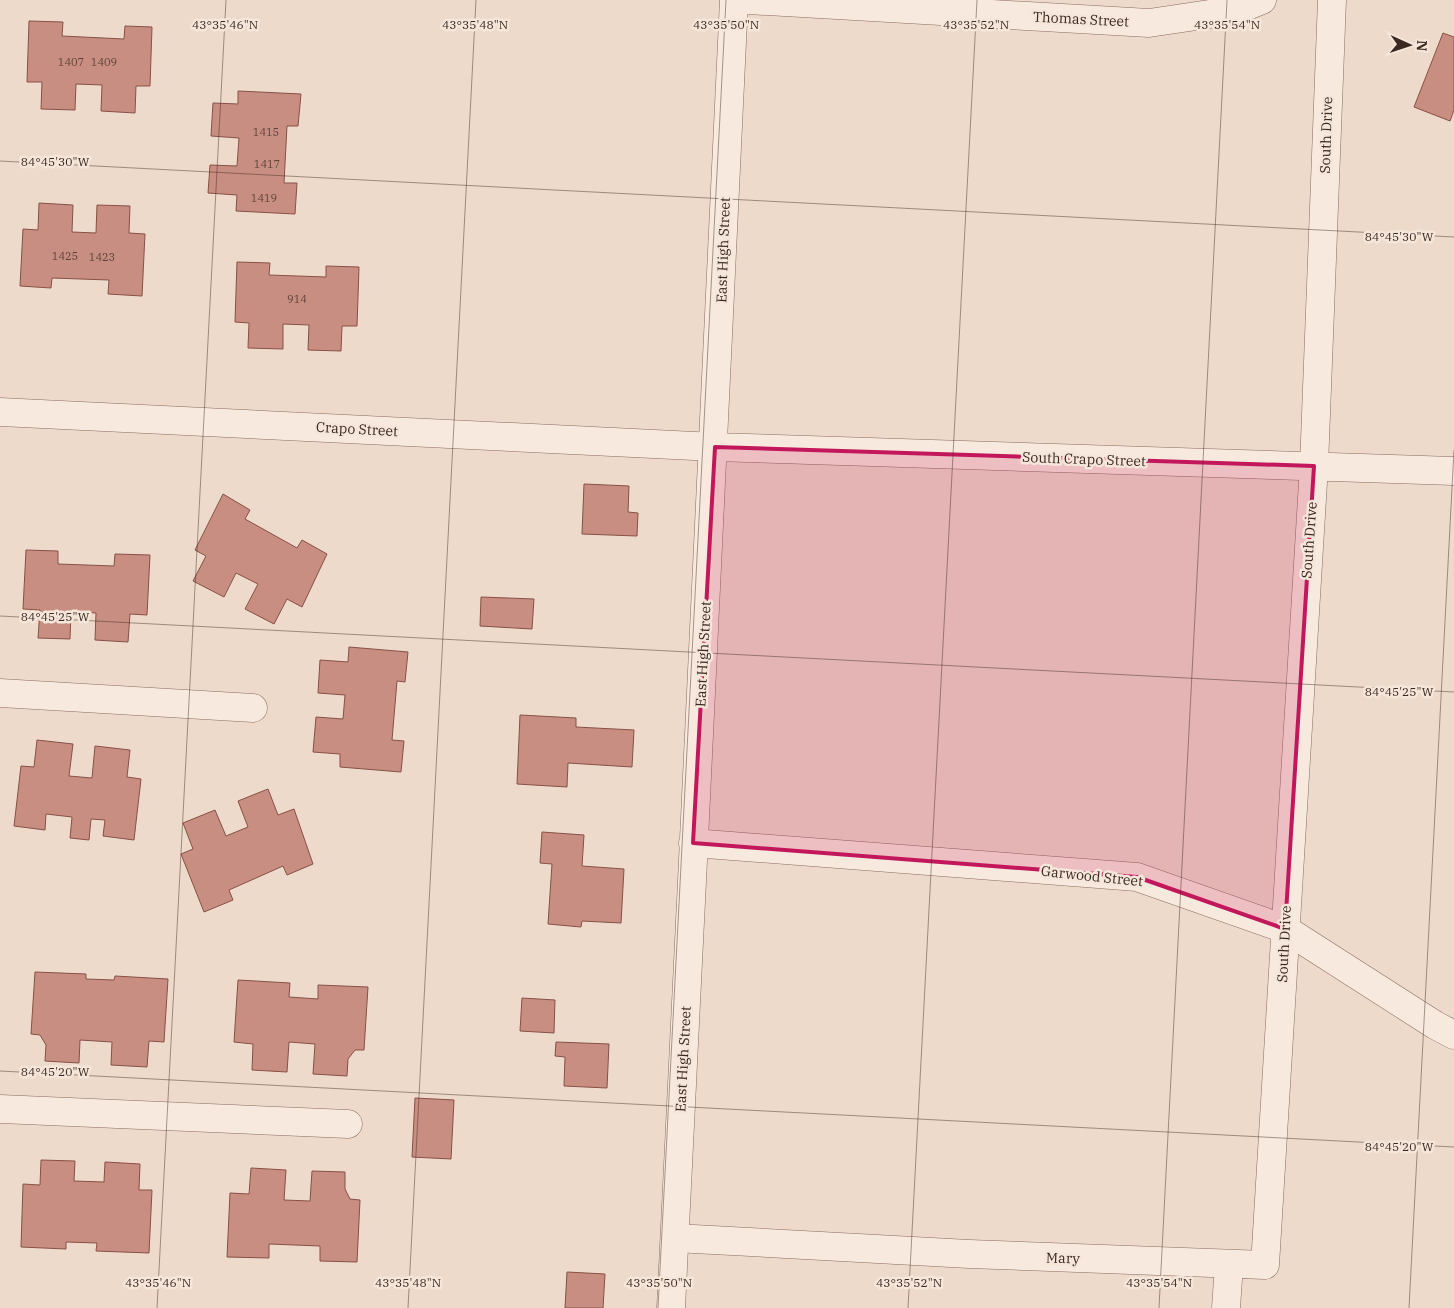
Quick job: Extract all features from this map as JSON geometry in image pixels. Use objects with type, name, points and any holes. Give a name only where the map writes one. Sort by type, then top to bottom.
[{"type":"street","name":"East High Street","points":[[671,1308],[693,843],[715,446],[734,0]]},
{"type":"street","name":"Thomas Street","points":[[748,0],[1149,23],[1237,10],[1262,0]]},
{"type":"street","name":"South Drive","points":[[1276,1079],[1314,466],[1332,0]]},
{"type":"street","name":"Crapo Street","points":[[0,412],[715,446]]},
{"type":"street","name":"South Crapo Street","points":[[715,446],[1454,471]]},
{"type":"street","points":[[0,694],[254,708]]},
{"type":"street","name":"Garwood Street","points":[[693,843],[1137,878],[1285,929],[1435,1025],[1454,1035]]},
{"type":"street","name":"Mary","points":[[674,1238],[969,1254],[1265,1265],[1276,1079]]},
{"type":"street","points":[[0,1109],[348,1124]]},
{"type":"street","points":[[1226,1308],[1229,1264]]},
{"type":"highlighted area","points":[[715,447],[1314,466],[1285,929],[1137,877],[693,843]]},
{"type":"building","points":[[29,21],[63,22],[62,36],[124,39],[125,26],[152,27],[150,86],[136,86],[135,113],[101,111],[102,85],[76,84],[75,110],[41,109],[42,82],[27,82]]},
{"type":"building","points":[[1443,33],[1454,37],[1454,110],[1450,121],[1414,107]]},
{"type":"building","points":[[238,91],[301,94],[298,126],[287,126],[284,183],[297,183],[295,214],[236,211],[237,195],[208,193],[210,165],[237,166],[239,138],[211,136],[213,103],[238,104]]},
{"type":"building","points":[[39,203],[73,205],[72,232],[96,233],[97,205],[130,206],[129,233],[145,234],[142,296],[108,294],[109,280],[52,278],[51,288],[20,286],[23,229],[38,230]]},
{"type":"building","points":[[237,262],[270,263],[269,275],[326,277],[326,266],[359,267],[357,326],[342,326],[341,351],[308,350],[309,325],[283,324],[283,349],[248,348],[249,323],[235,322]]},
{"type":"building","points":[[584,484],[629,486],[628,512],[638,513],[637,536],[582,534]]},
{"type":"building","points":[[223,494],[250,510],[245,519],[297,548],[302,540],[327,554],[302,607],[287,599],[274,624],[245,609],[258,584],[236,573],[224,597],[193,581],[206,556],[195,550]]},
{"type":"building","points":[[26,550],[58,551],[58,564],[114,566],[115,554],[150,555],[147,615],[130,614],[128,642],[95,640],[96,613],[71,612],[70,639],[38,638],[40,610],[23,609]]},
{"type":"building","points":[[481,597],[534,599],[532,629],[480,626]]},
{"type":"building","points":[[349,647],[408,652],[405,682],[397,681],[392,740],[404,741],[401,772],[340,767],[340,754],[313,752],[316,717],[343,719],[345,695],[318,693],[320,660],[348,662]]},
{"type":"building","points":[[520,715],[576,718],[576,727],[634,730],[632,767],[568,763],[567,787],[517,784]]},
{"type":"building","points":[[37,740],[73,744],[69,776],[92,778],[95,746],[130,750],[127,777],[141,779],[134,840],[103,836],[105,820],[91,819],[89,840],[70,838],[72,817],[46,814],[45,830],[14,826],[21,766],[34,767]]},
{"type":"building","points":[[268,789],[278,815],[294,809],[313,864],[287,875],[283,866],[229,890],[233,900],[204,912],[181,854],[193,849],[183,823],[215,810],[226,836],[248,827],[238,801]]},
{"type":"building","points":[[542,832],[584,835],[582,866],[624,869],[621,923],[582,921],[581,927],[548,924],[552,864],[540,863]]},
{"type":"building","points":[[35,972],[86,974],[86,979],[114,980],[115,976],[168,979],[164,1042],[149,1041],[147,1067],[111,1065],[112,1042],[80,1040],[79,1063],[45,1061],[46,1045],[40,1035],[31,1034]]},
{"type":"building","points":[[238,980],[290,983],[289,997],[318,999],[318,985],[368,987],[364,1050],[355,1050],[348,1059],[347,1076],[313,1074],[315,1044],[289,1042],[287,1072],[252,1070],[253,1044],[234,1042]]},
{"type":"building","points":[[522,998],[555,1000],[554,1033],[520,1031]]},
{"type":"building","points":[[556,1042],[609,1044],[607,1088],[564,1086],[565,1057],[555,1056]]},
{"type":"building","points":[[415,1098],[454,1100],[451,1159],[412,1157]]},
{"type":"building","points":[[41,1160],[75,1161],[74,1181],[104,1182],[105,1162],[140,1164],[139,1190],[152,1190],[149,1253],[96,1251],[97,1243],[66,1242],[66,1249],[21,1247],[23,1184],[40,1185]]},
{"type":"building","points":[[251,1168],[286,1170],[284,1200],[310,1201],[312,1171],[345,1172],[345,1189],[350,1199],[360,1200],[357,1262],[320,1261],[320,1246],[269,1244],[269,1258],[227,1257],[230,1193],[249,1194]]},
{"type":"building","points":[[567,1272],[605,1274],[603,1308],[565,1308]]}]
